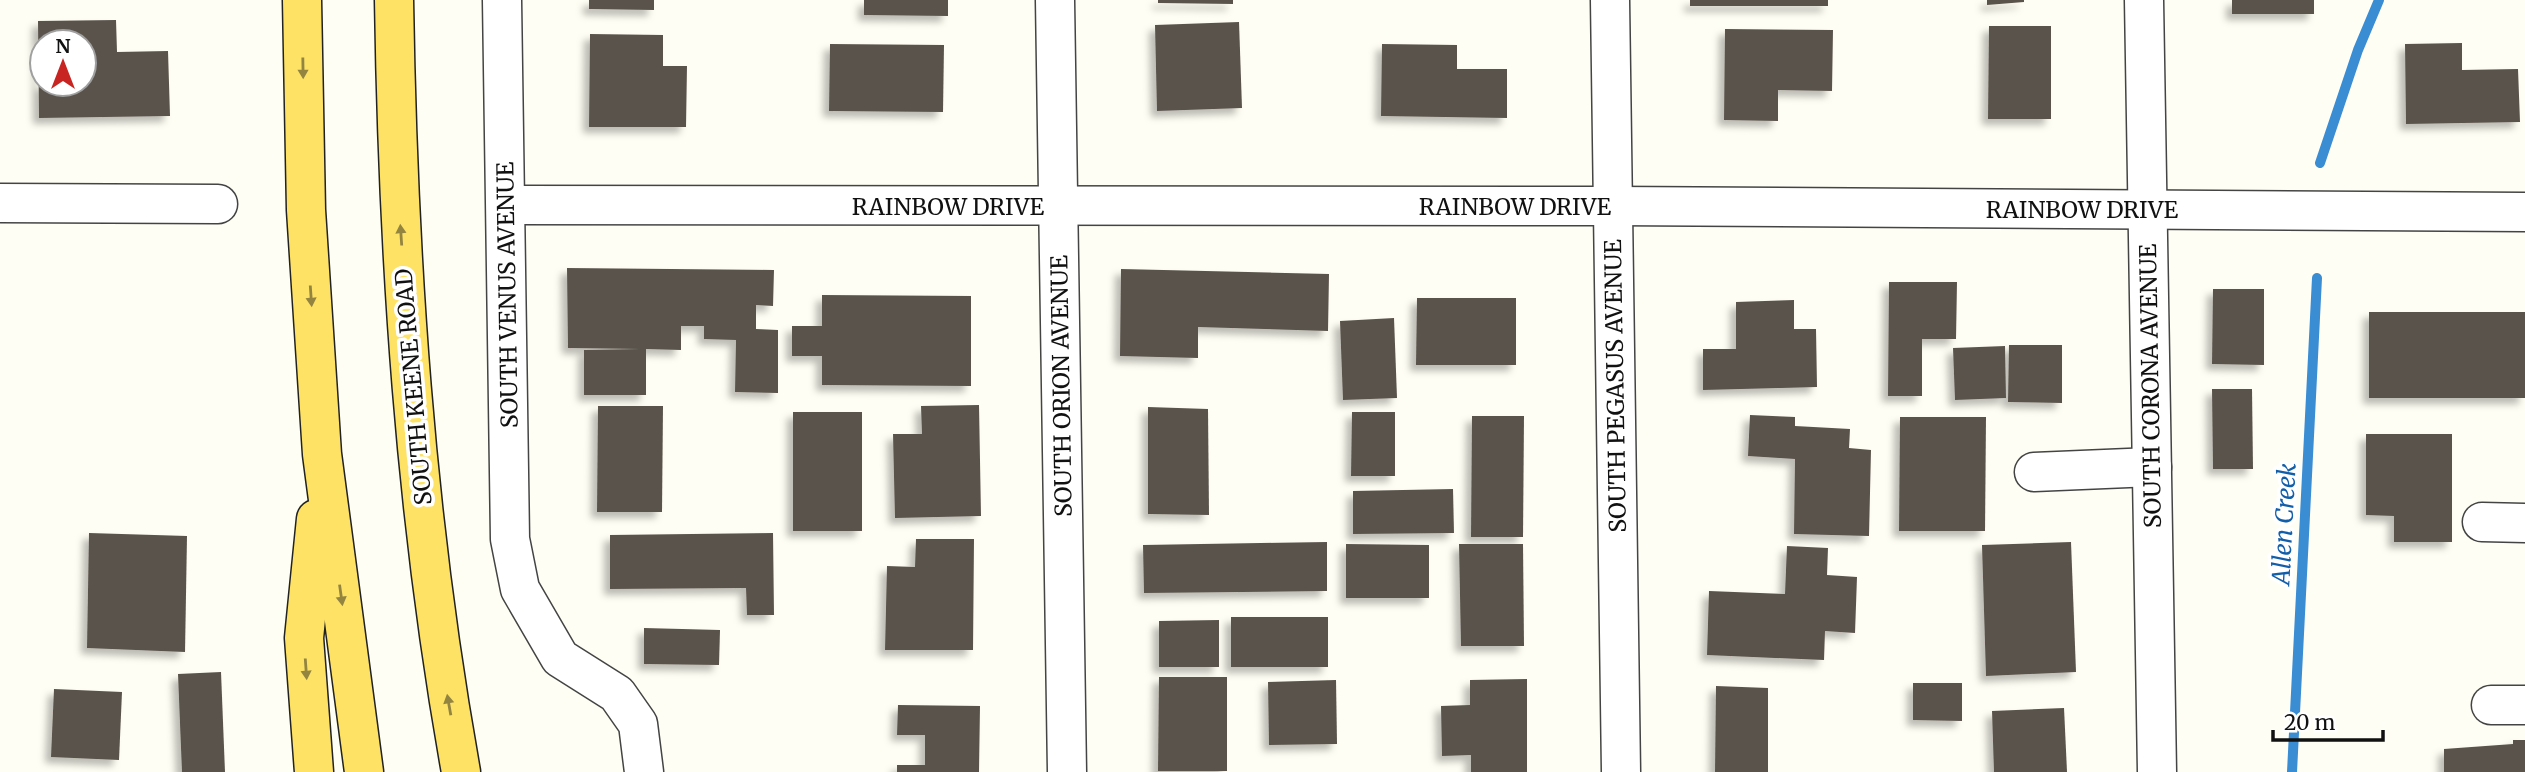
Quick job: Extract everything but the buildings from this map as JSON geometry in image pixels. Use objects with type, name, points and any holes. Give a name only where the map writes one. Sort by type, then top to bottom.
[{"type":"main road","points":[[302,0],[306,210],[322,454],[364,772]]},
{"type":"main road","name":"SOUTH KEENE ROAD","points":[[394,0],[397,174],[417,457],[440,659],[461,772]]},
{"type":"main road","points":[[314,772],[304,638],[322,454]]},
{"type":"street","name":"SOUTH VENUS AVENUE","points":[[502,0],[510,539],[520,589],[560,658],[617,694],[638,724],[643,772]]},
{"type":"street","name":"SOUTH ORION AVENUE","points":[[1055,0],[1067,772]]},
{"type":"street","name":"SOUTH PEGASUS AVENUE","points":[[1610,0],[1621,772]]},
{"type":"street","name":"SOUTH CORONA AVENUE","points":[[2144,0],[2157,772]]},
{"type":"street","points":[[0,203],[218,204]]},
{"type":"street","name":"RAINBOW DRIVE","points":[[506,205],[1613,206],[2525,212]]},
{"type":"street","points":[[2034,472],[2152,467]]},
{"type":"street","points":[[2482,522],[2525,523]]},
{"type":"waterway","name":"Allen Creek","points":[[2320,163],[2358,50],[2379,0]]},
{"type":"waterway","name":"Allen Creek","points":[[2292,772],[2317,278]]}]
